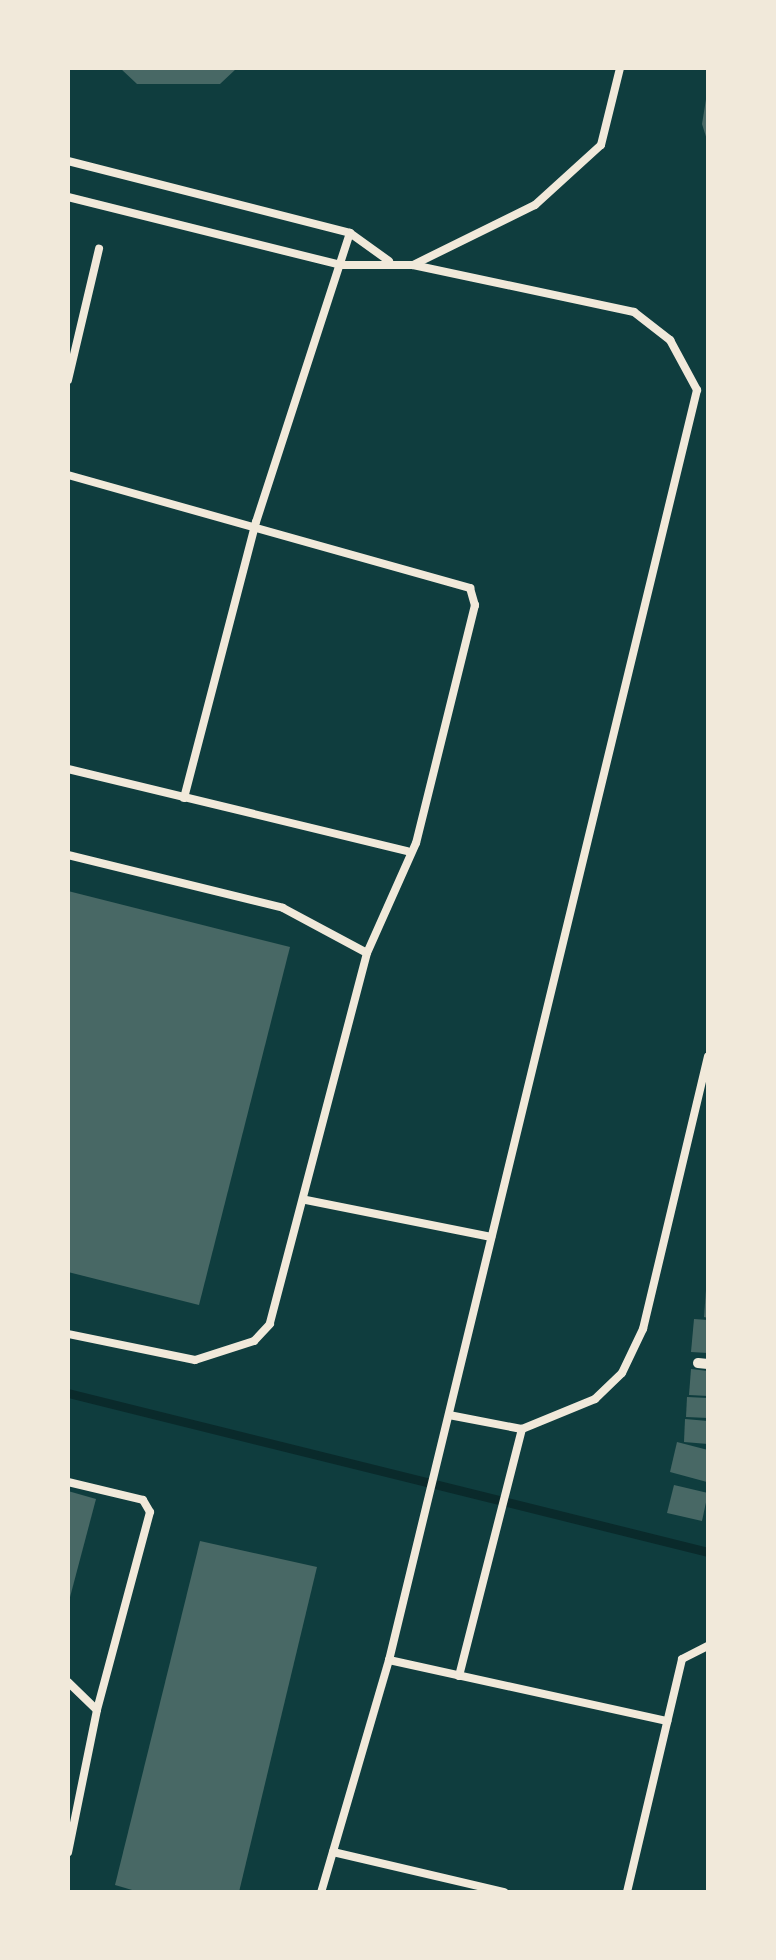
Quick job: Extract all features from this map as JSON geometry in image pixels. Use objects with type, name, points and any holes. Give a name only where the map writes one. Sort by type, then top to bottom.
[{"type":"lane","points":[[413,265],[535,205],[602,145],[620,68]]},
{"type":"lane","points":[[68,161],[350,233],[389,261]]},
{"type":"lane","points":[[68,197],[341,265],[389,261],[634,312],[670,340],[697,390],[708,394]]},
{"type":"lane","points":[[184,798],[256,522],[350,233]]},
{"type":"lane","points":[[68,380],[99,249]]},
{"type":"lane","points":[[321,1892],[390,1660],[697,390]]},
{"type":"lane","points":[[68,475],[462,580],[476,598],[407,851],[367,953],[306,1200],[270,1324],[254,1341],[196,1360],[68,1334]]},
{"type":"lane","points":[[68,769],[407,851]]},
{"type":"lane","points":[[68,856],[282,908],[367,953]]},
{"type":"lane","points":[[449,1416],[522,1429],[595,1400],[622,1373],[642,1329],[708,1057]]},
{"type":"lane","points":[[306,1200],[490,1237]]},
{"type":"lane","points":[[459,1676],[510,1461],[522,1429]]},
{"type":"lane","points":[[68,1482],[143,1500],[150,1512],[97,1710],[68,1852]]},
{"type":"lane","points":[[628,1892],[684,1654],[708,1646]]},
{"type":"lane","points":[[390,1660],[667,1722]]},
{"type":"lane","points":[[68,1682],[97,1710]]},
{"type":"lane","points":[[333,1852],[504,1892]]},
{"type":"building","points":[[120,68],[237,68],[220,84],[137,84]]},
{"type":"building","points":[[708,87],[708,143],[702,124]]},
{"type":"building","points":[[68,891],[290,947],[199,1305],[68,1272]]},
{"type":"building","points":[[708,1291],[708,1318],[704,1317]]},
{"type":"building","points":[[694,1319],[708,1320],[708,1353],[691,1352]]},
{"type":"building","points":[[691,1369],[708,1371],[708,1396],[689,1395]]},
{"type":"building","points":[[687,1397],[708,1398],[708,1418],[686,1417]]},
{"type":"building","points":[[685,1419],[708,1421],[708,1444],[684,1442]]},
{"type":"building","points":[[677,1442],[708,1450],[707,1482],[670,1472]]},
{"type":"building","points":[[674,1485],[708,1493],[702,1521],[667,1513]]},
{"type":"building","points":[[68,1491],[96,1499],[69,1601],[68,1601]]},
{"type":"building","points":[[200,1541],[317,1567],[239,1892],[139,1892],[115,1885]]},
{"type":"waterway","points":[[68,1393],[708,1552]]}]
